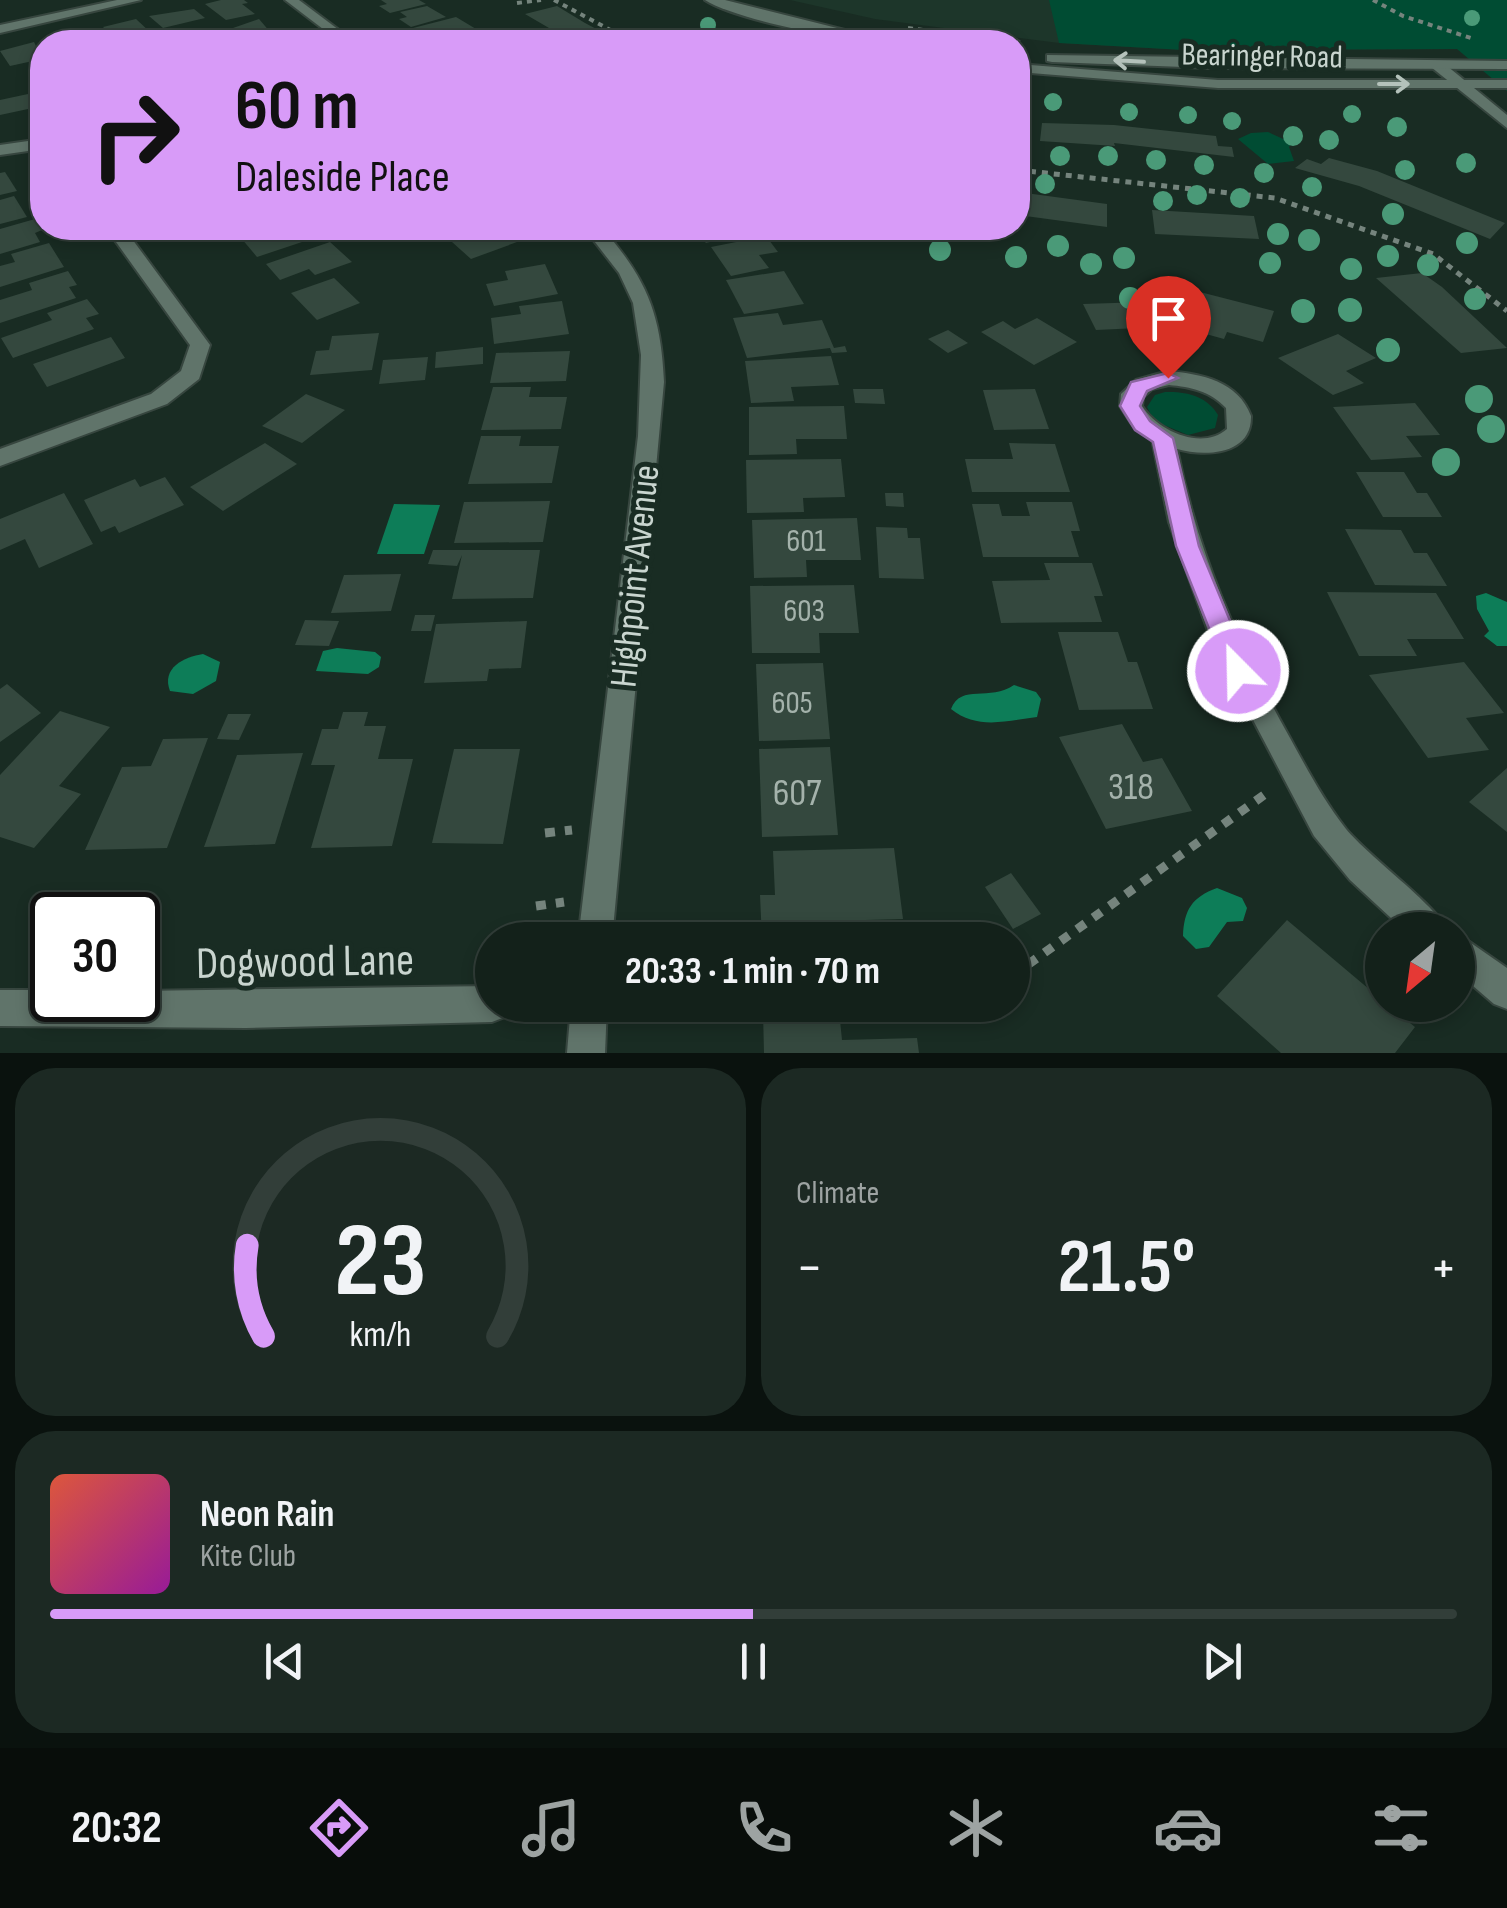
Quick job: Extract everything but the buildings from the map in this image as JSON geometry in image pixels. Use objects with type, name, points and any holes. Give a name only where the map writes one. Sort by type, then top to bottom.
[{"type":"street","points":[[0,28],[136,0]]},
{"type":"street","points":[[291,0],[332,30]]},
{"type":"street","points":[[711,0],[824,30]]},
{"type":"street","name":"Bearinger Road","points":[[1030,56],[1210,64],[1507,65]]},
{"type":"street","points":[[1436,64],[1507,123]]},
{"type":"street","name":"Bearinger Road","points":[[1030,69],[1218,84],[1507,84]]},
{"type":"street","points":[[0,150],[30,144]]},
{"type":"street","points":[[0,458],[160,398],[192,374],[200,345],[124,240]]},
{"type":"street","name":"Highpoint Avenue","points":[[597,922],[636,568],[650,419],[651,355],[642,301],[603,240]]},
{"type":"street","points":[[1162,438],[1194,446],[1229,441],[1243,422],[1240,411],[1221,392],[1185,379],[1151,381],[1138,387],[1130,406],[1143,426],[1162,438],[1172,487],[1200,578],[1248,691],[1338,844],[1409,912]]},
{"type":"street","points":[[1475,966],[1507,991]]},
{"type":"street","name":"Dogwood Lane","points":[[0,1008],[246,1010],[475,1004]]},
{"type":"street","points":[[586,1053],[588,1022]]},
{"type":"path","points":[[517,3],[537,0]]},
{"type":"path","points":[[554,0],[605,30]]},
{"type":"path","points":[[1373,0],[1403,16],[1449,29]]},
{"type":"path","points":[[1030,171],[1275,198],[1433,254],[1507,311]]},
{"type":"path","points":[[1030,963],[1247,809],[1283,780],[1291,766]]},
{"type":"path","points":[[545,833],[572,830]]},
{"type":"path","points":[[536,906],[564,902]]},
{"type":"shaded area","points":[[790,0],[1507,0],[1507,49],[1184,50],[1059,43],[1030,39],[1030,30],[959,30],[875,19]]},
{"type":"shaded area","points":[[1049,0],[1507,0],[1507,91],[1457,49],[1184,50],[1059,43]]},
{"type":"shaded area","points":[[1268,132],[1292,143],[1289,147],[1294,161],[1268,164],[1238,139]]},
{"type":"shaded area","points":[[1188,394],[1208,403],[1218,415],[1215,428],[1188,435],[1154,421],[1147,407],[1155,395]]},
{"type":"shaded area","points":[[394,504],[440,505],[424,554],[377,554]]},
{"type":"shaded area","points":[[1486,593],[1507,602],[1507,646],[1497,646],[1484,636],[1489,631],[1477,609],[1476,596]]},
{"type":"shaded area","points":[[337,648],[375,652],[381,657],[379,667],[368,674],[316,671],[323,651]]},
{"type":"shaded area","points":[[203,654],[220,662],[216,681],[193,694],[170,691],[171,670],[182,661]]},
{"type":"shaded area","points":[[1014,685],[1036,692],[1041,699],[1037,717],[981,722],[951,709],[969,694],[1005,690]]},
{"type":"shaded area","points":[[1217,888],[1242,898],[1247,908],[1243,921],[1227,922],[1209,947],[1196,949],[1183,936],[1185,919],[1196,900]]},
{"type":"route","points":[[1168,378],[1138,387],[1130,406],[1143,426],[1162,438],[1188,546],[1238,671]]}]
